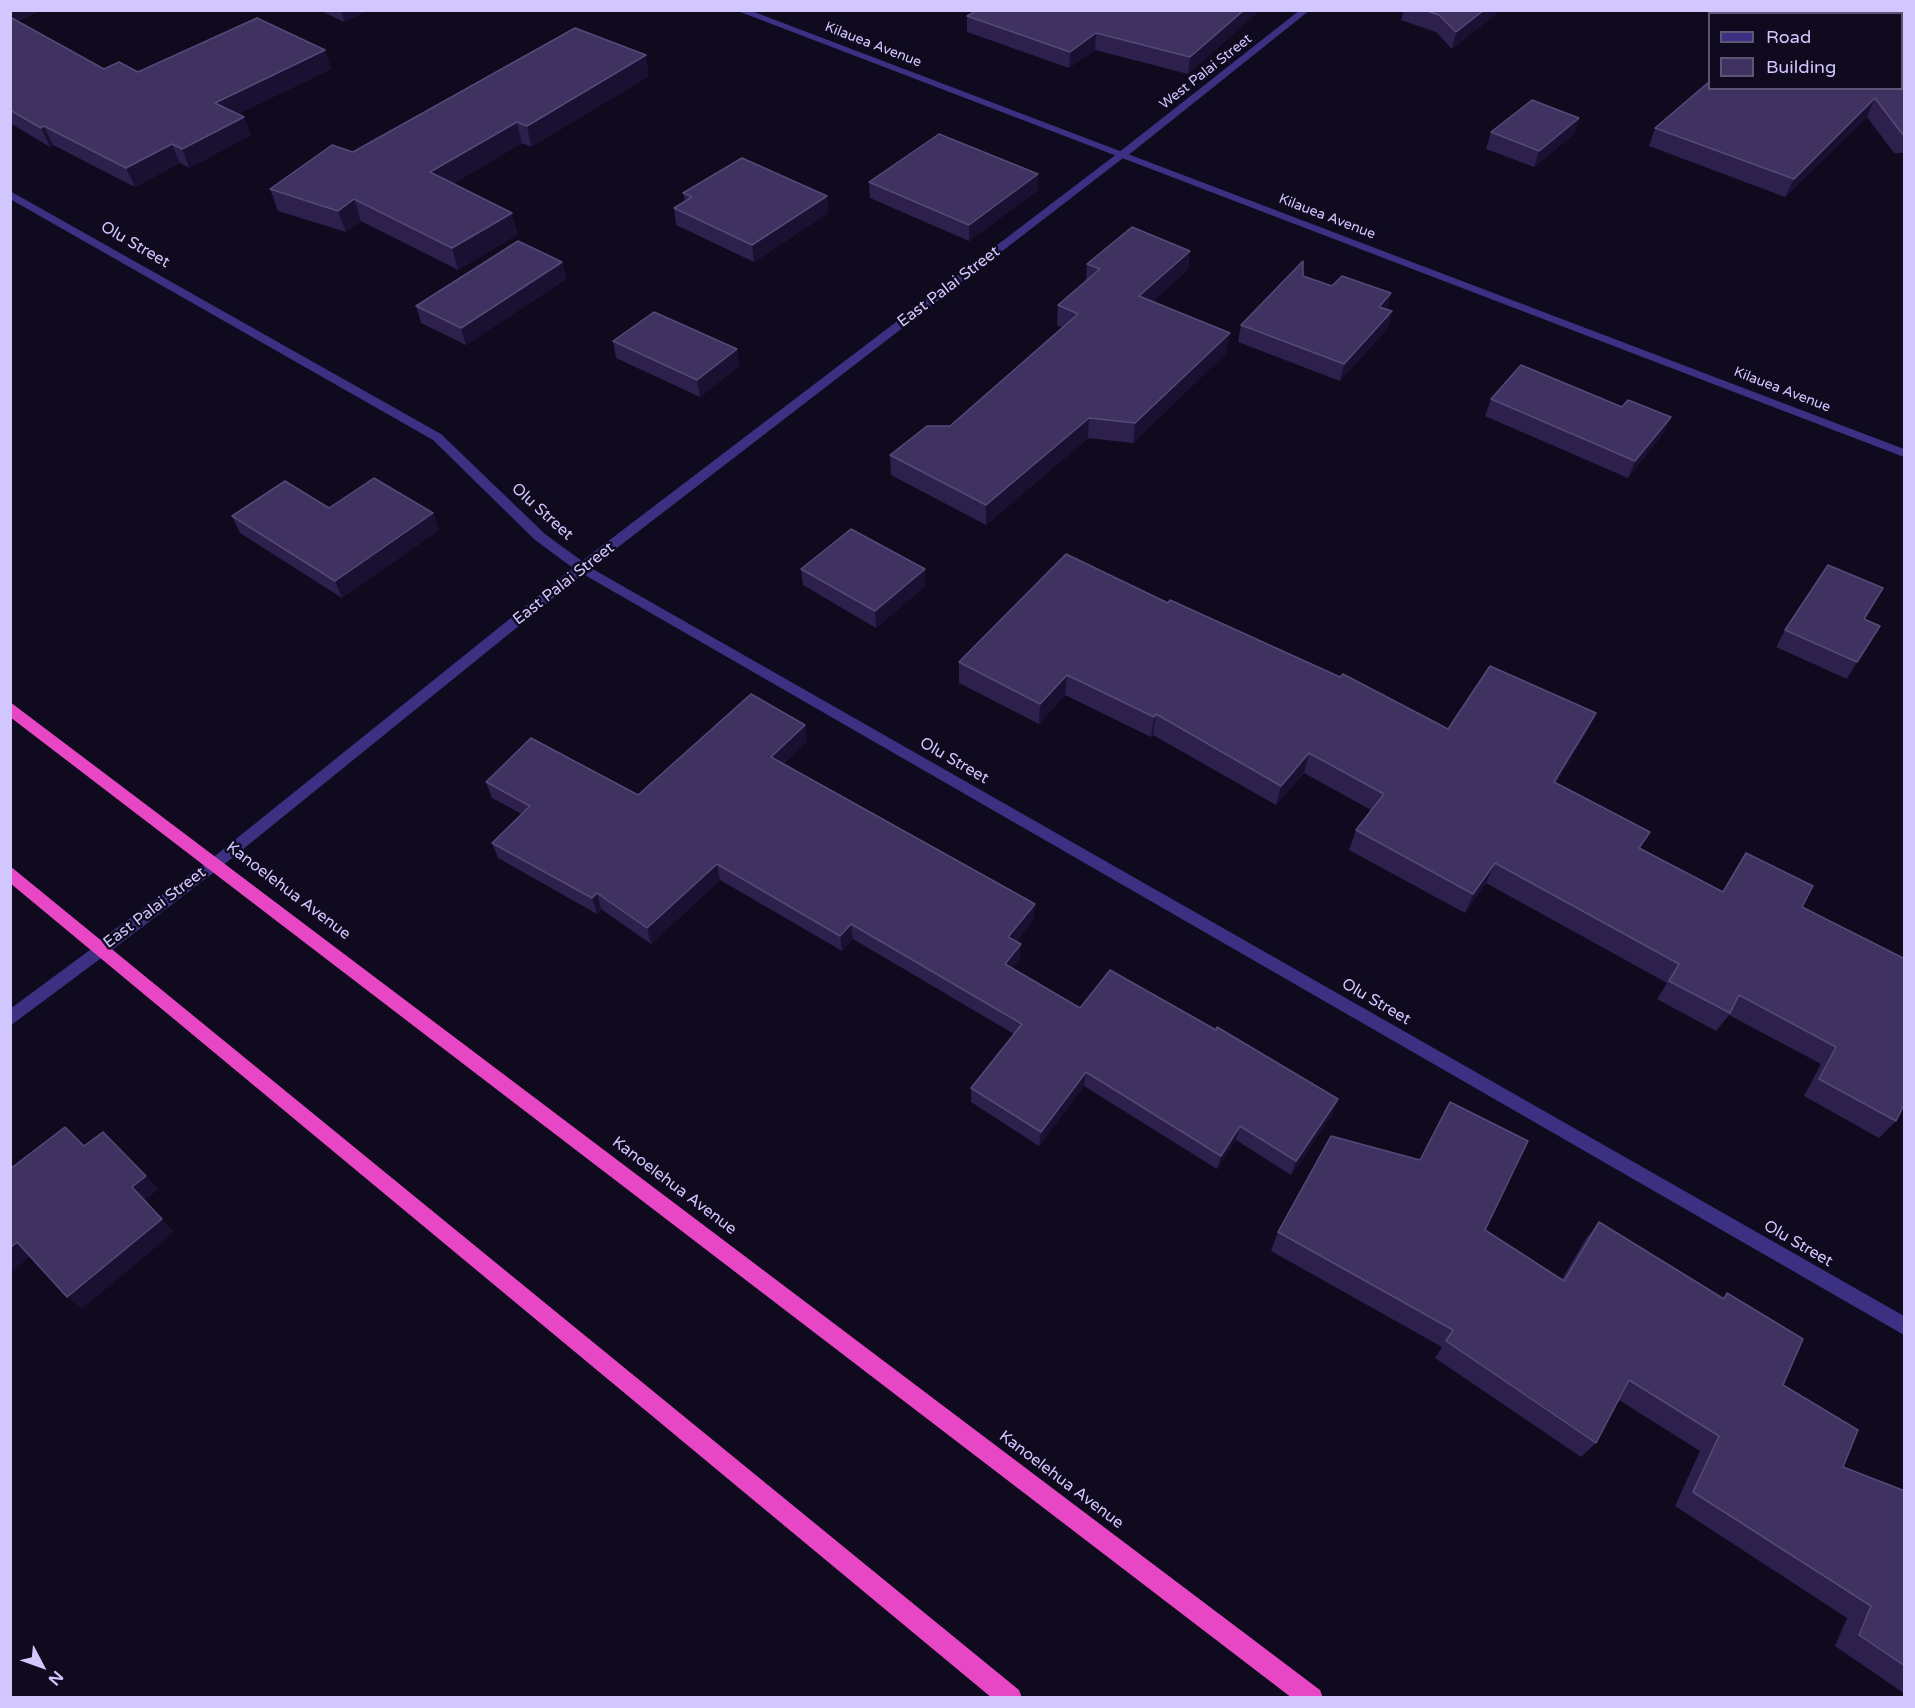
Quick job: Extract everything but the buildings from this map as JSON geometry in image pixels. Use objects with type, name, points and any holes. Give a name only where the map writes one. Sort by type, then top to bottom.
[{"type":"highway","name":"Kanoelehua Avenue","points":[[10,708],[1312,1698]]},
{"type":"highway","points":[[10,873],[1011,1698]]},
{"type":"street","name":"Kilauea Avenue","points":[[739,10],[1905,453]]},
{"type":"street","name":"West Palai Street","points":[[1122,155],[1306,10]]},
{"type":"street","name":"East Palai Street","points":[[10,1019],[216,863],[582,568],[1122,155]]},
{"type":"street","name":"Olu Street","points":[[10,194],[436,437],[540,537],[582,568],[1905,1326]]}]
